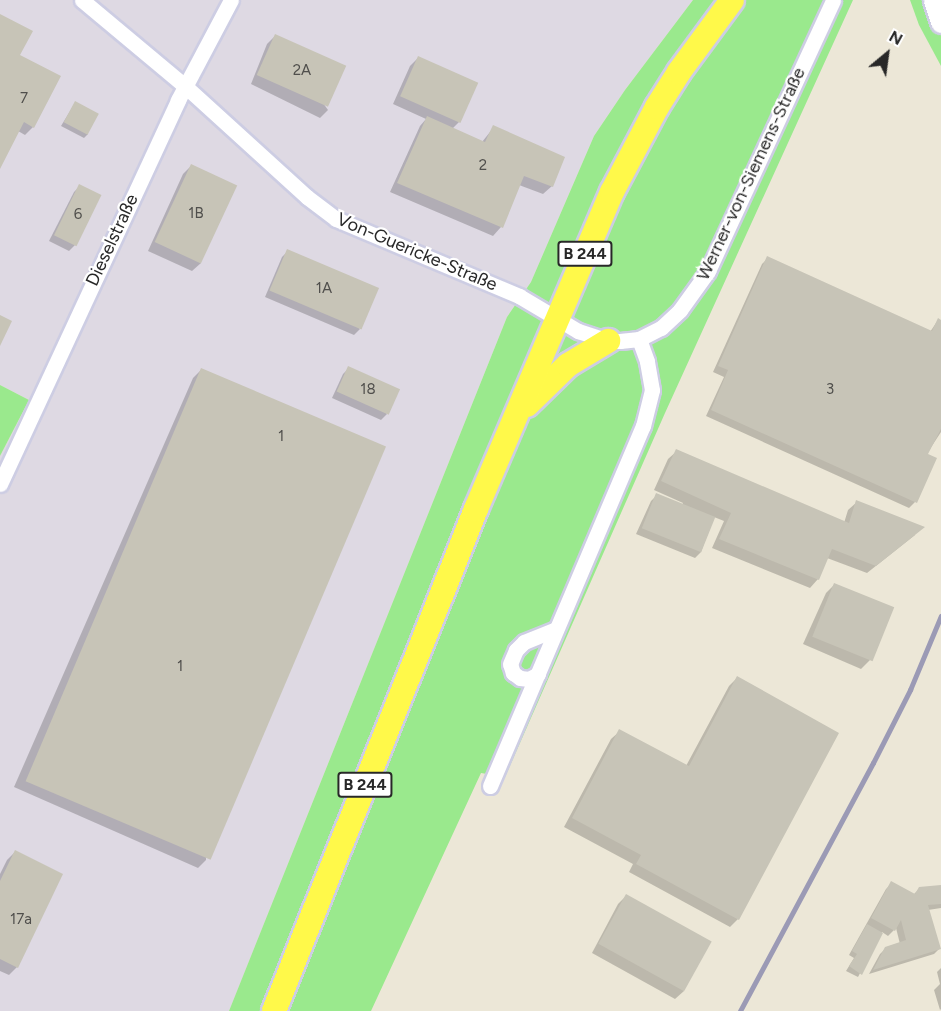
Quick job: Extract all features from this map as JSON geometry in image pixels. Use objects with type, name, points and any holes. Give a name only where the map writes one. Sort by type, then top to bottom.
[{"type":"main road","name":"B 244","points":[[274,1011],[515,418],[638,139],[679,72],[732,0]]},
{"type":"main road","points":[[933,0],[941,22]]},
{"type":"main road","name":"B 244","points":[[515,418],[568,364],[608,341]]},
{"type":"street","name":"Von-Guericke-Straße","points":[[82,0],[184,86],[307,197],[336,219],[517,295],[578,331],[608,341],[639,339]]},
{"type":"street","name":"Dieselstraße","points":[[0,484],[184,86],[231,0]]},
{"type":"street","name":"Werner-von-Siemens-Straße","points":[[639,339],[668,324],[708,271],[833,0]]},
{"type":"street","points":[[490,786],[643,426],[651,400],[651,377],[639,339]]},
{"type":"street","points":[[538,674],[529,679],[520,678],[513,673],[510,664],[524,642],[555,629]]},
{"type":"shaded area","points":[[0,0],[693,0],[625,90],[594,136],[531,282],[507,317],[229,1011],[0,1011],[0,456],[29,400],[0,385]]},
{"type":"green space","points":[[693,0],[853,0],[665,413],[505,777],[481,773],[371,1011],[229,1011],[507,317],[531,282],[594,136],[625,90]]},
{"type":"green space","points":[[910,0],[941,0],[941,66],[919,25]]},
{"type":"green space","points":[[0,385],[29,400],[0,456]]},
{"type":"building","points":[[0,14],[33,31],[20,55],[61,76],[34,128],[24,122],[0,169]]},
{"type":"building","points":[[275,34],[346,66],[328,107],[257,75]]},
{"type":"building","points":[[418,56],[478,83],[460,123],[400,96]]},
{"type":"building","points":[[75,101],[99,114],[88,135],[64,122]]},
{"type":"building","points":[[427,116],[485,142],[493,125],[565,157],[553,187],[524,176],[503,228],[397,183]]},
{"type":"building","points":[[191,164],[237,186],[201,263],[155,242]]},
{"type":"building","points":[[79,184],[101,195],[76,246],[54,235]]},
{"type":"building","points":[[287,249],[379,288],[361,329],[269,290]]},
{"type":"building","points":[[767,256],[932,331],[938,318],[941,320],[941,429],[928,454],[937,458],[917,503],[711,410],[728,370],[718,366]]},
{"type":"building","points":[[0,315],[12,321],[0,346]]},
{"type":"building","points":[[348,366],[400,389],[389,415],[337,392]]},
{"type":"building","points":[[201,368],[386,447],[211,860],[26,781]]},
{"type":"building","points":[[676,449],[849,523],[856,500],[925,527],[876,566],[832,549],[819,580],[719,539],[731,513],[661,481]]},
{"type":"building","points":[[656,493],[715,517],[701,552],[642,528]]},
{"type":"building","points":[[834,583],[894,607],[873,661],[812,637]]},
{"type":"building","points":[[737,676],[839,733],[739,920],[636,864],[641,855],[572,818],[619,729],[689,766]]},
{"type":"building","points":[[15,850],[63,874],[18,968],[0,959],[0,881]]},
{"type":"building","points":[[891,881],[915,894],[919,887],[941,885],[941,904],[928,905],[941,949],[873,970],[885,947],[906,940],[901,920],[895,931],[871,918]]},
{"type":"building","points":[[626,894],[712,942],[684,991],[598,944]]},
{"type":"building","points":[[867,924],[883,933],[862,975],[849,966],[857,954],[852,951]]},
{"type":"railway","points":[[740,1011],[873,763],[910,690],[941,616]]}]
